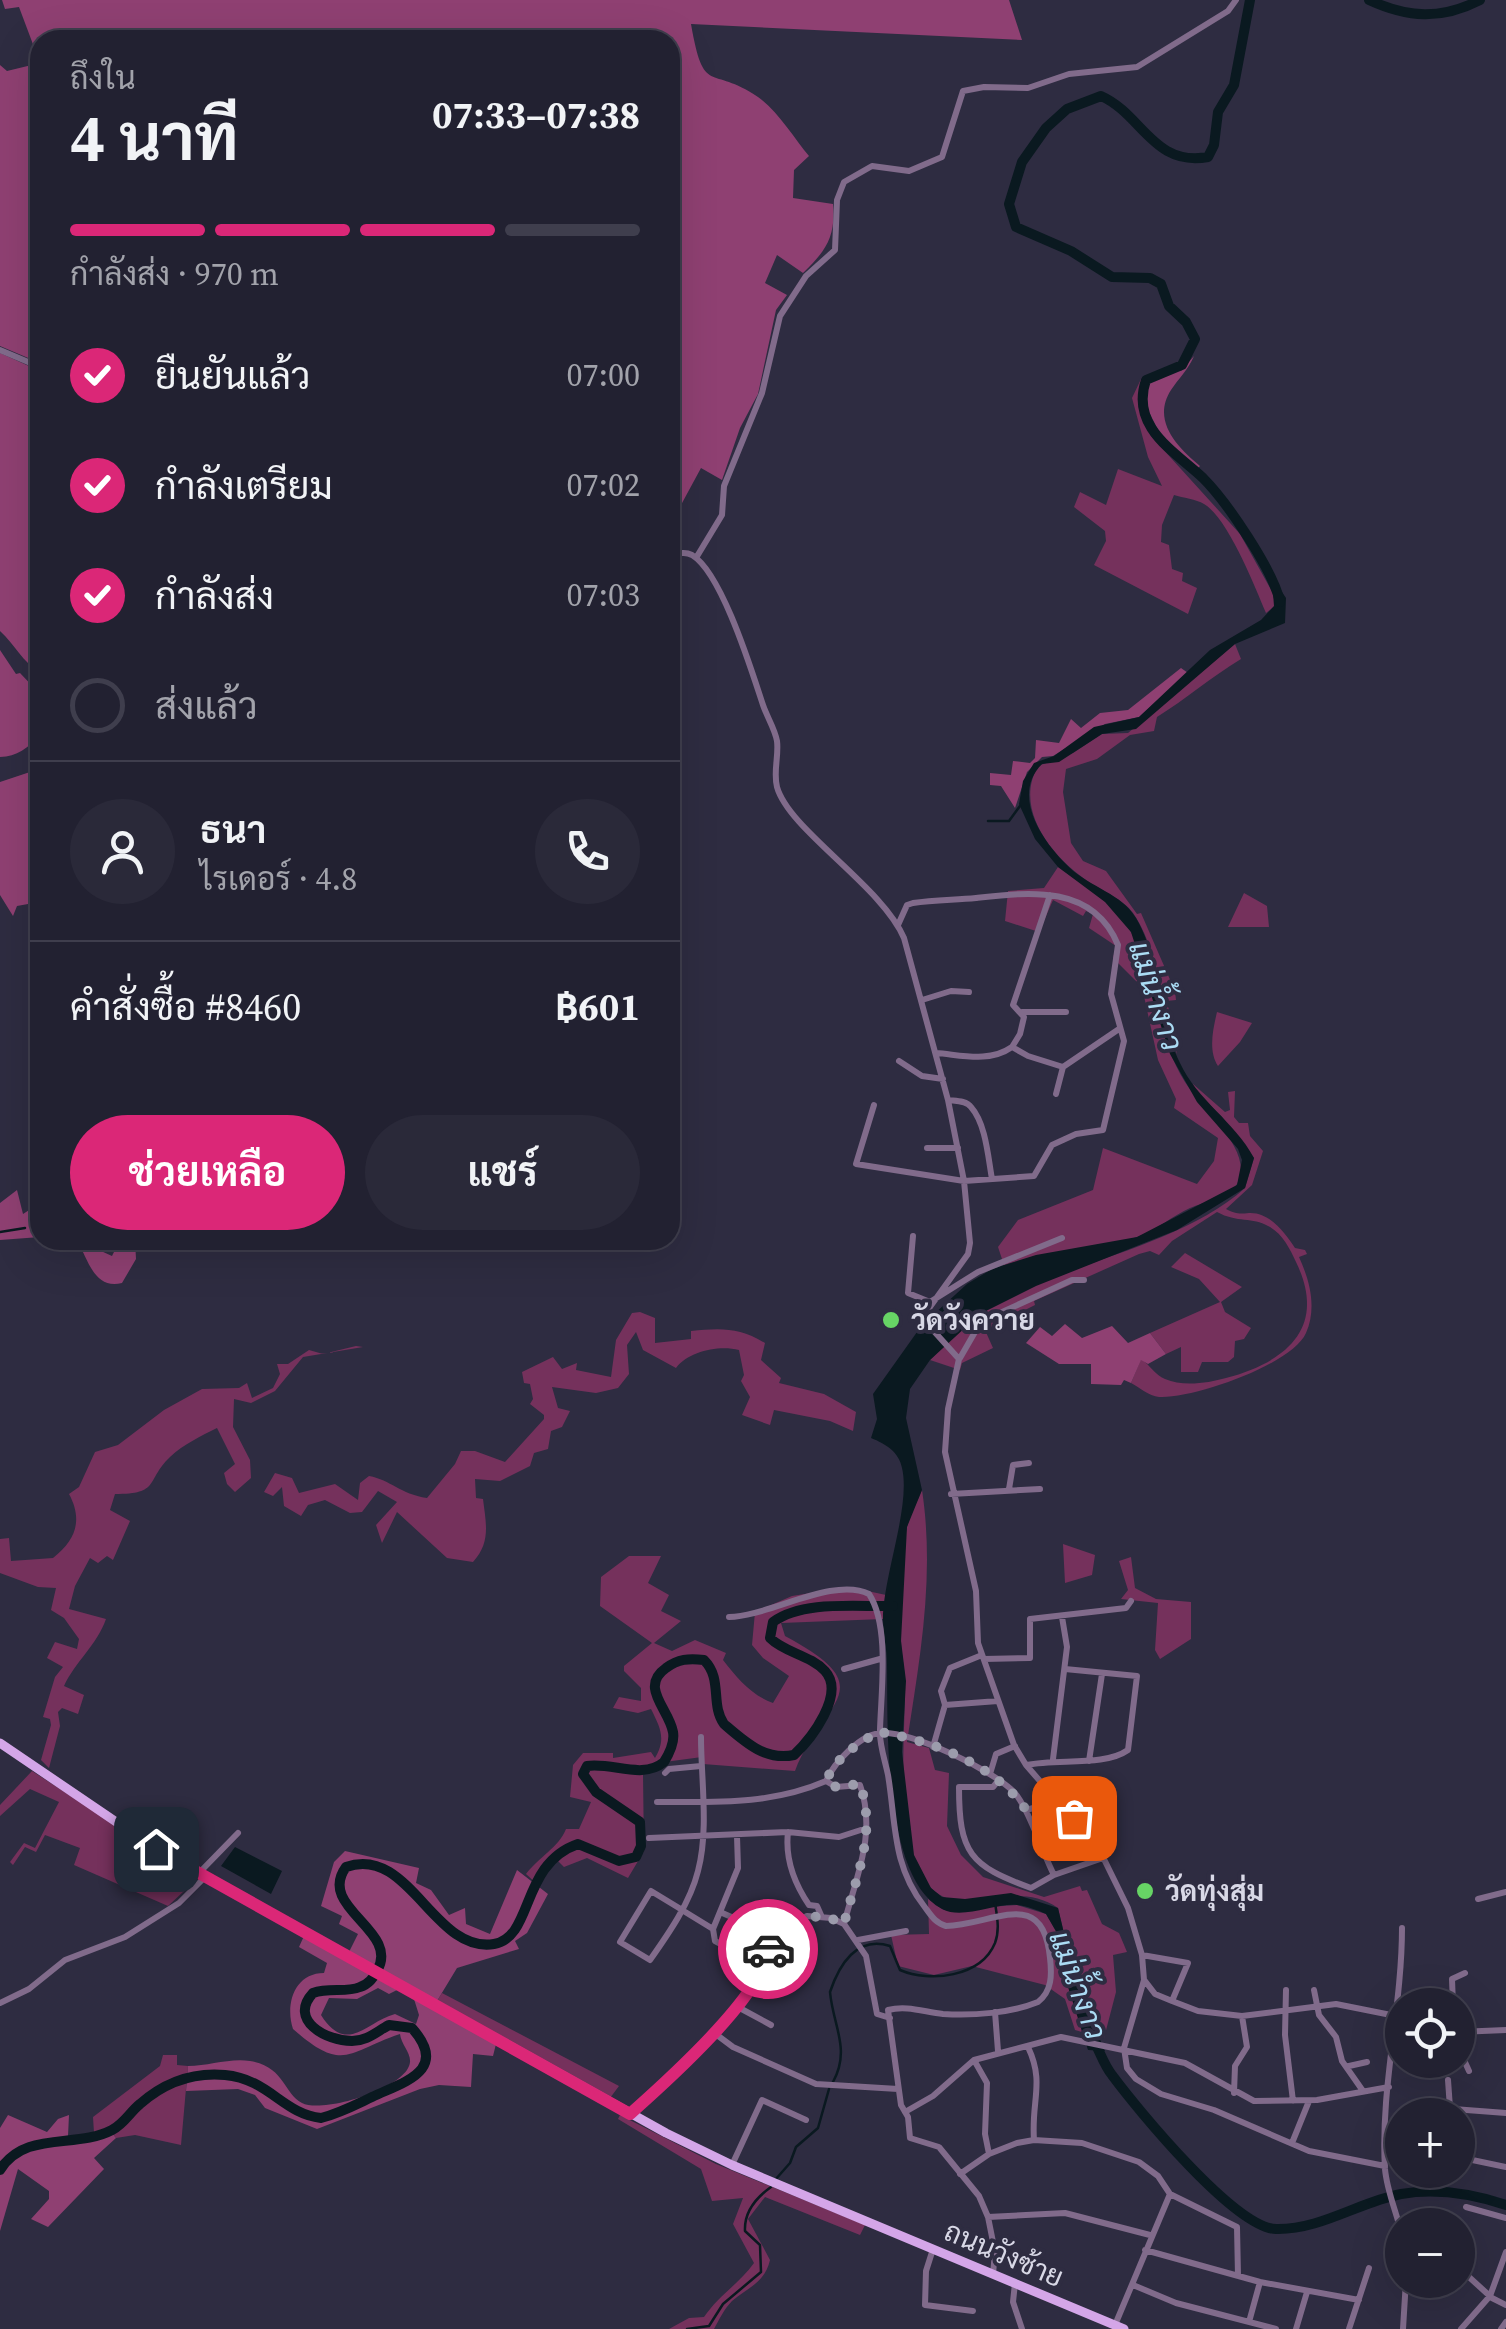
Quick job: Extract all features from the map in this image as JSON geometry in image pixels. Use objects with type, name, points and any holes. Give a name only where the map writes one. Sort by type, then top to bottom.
[{"type":"main road","name":"ถนนวังซ้าย","points":[[0,1743],[107,1818],[202,1875],[630,2114],[732,2165],[1119,2327]]},
{"type":"street","points":[[696,558],[722,515],[724,486],[762,393],[780,316],[806,276],[835,250],[838,200],[844,182],[872,166],[909,171],[942,157],[963,91],[984,87],[1028,88],[1069,74],[1137,67],[1228,11],[1236,0]]},
{"type":"street","points":[[0,350],[30,363]]},
{"type":"street","points":[[680,553],[696,558],[716,588],[753,665],[776,738],[778,791],[794,814],[898,924],[943,1079],[964,1181],[968,1254],[922,1318],[958,1355]]},
{"type":"street","points":[[874,1105],[856,1164],[964,1181],[1034,1176],[1052,1145],[1076,1134],[1103,1130],[1123,1053],[1124,1042],[1110,994],[1118,952],[1116,940],[1098,914],[1050,895],[1015,891],[913,903],[906,906],[898,924]]},
{"type":"street","points":[[1050,895],[1013,1005],[1014,1010],[1022,1012],[1066,1012]]},
{"type":"street","points":[[922,1000],[951,991],[969,992]]},
{"type":"street","points":[[936,1052],[982,1058],[1000,1055],[1012,1047],[1020,1034],[1022,1012]]},
{"type":"street","points":[[1056,1094],[1063,1067],[1119,1029]]},
{"type":"street","points":[[1012,1047],[1063,1067]]},
{"type":"street","points":[[899,1061],[922,1076],[943,1079]]},
{"type":"street","points":[[948,1100],[966,1102],[972,1109],[987,1149],[992,1179]]},
{"type":"street","points":[[927,1148],[958,1148]]},
{"type":"street","points":[[913,1236],[907,1290],[912,1296],[930,1302],[988,1267],[1058,1243],[1062,1238]]},
{"type":"street","points":[[1084,1280],[1054,1287],[1000,1310],[979,1327],[958,1355],[945,1452],[951,1494],[976,1591],[978,1643],[1015,1746],[1026,1765],[1103,1858],[1128,1908],[1142,1955],[1144,1980],[1124,2048],[1127,2068],[1146,2087],[1320,2154],[1385,2166]]},
{"type":"street","points":[[1010,1489],[1013,1465],[1029,1463]]},
{"type":"street","points":[[951,1494],[1040,1489]]},
{"type":"street","points":[[728,1617],[747,1617],[803,1596],[852,1588],[865,1591],[877,1608],[882,1733],[894,1844],[914,1891],[938,1924],[954,1926],[1025,1915],[1045,1928],[1051,1980],[1038,2002],[995,2012],[888,2010],[910,2138],[939,2147],[979,2196],[988,2217],[996,2262],[993,2274]]},
{"type":"street","points":[[933,1748],[945,1705],[942,1691],[950,1668],[983,1657],[1030,1658],[1030,1620],[1126,1608],[1131,1600]]},
{"type":"street","points":[[1053,1759],[1066,1647],[1062,1616]]},
{"type":"street","points":[[844,1669],[880,1659]]},
{"type":"street","points":[[1026,1765],[1053,1759],[1089,1761],[1128,1750],[1137,1676],[1064,1669]]},
{"type":"street","points":[[1089,1761],[1102,1674]]},
{"type":"street","points":[[945,1705],[998,1701]]},
{"type":"street","points":[[656,1802],[764,1801],[800,1792],[826,1781],[832,1767],[859,1742],[882,1733],[953,1752],[1014,1793],[1026,1810],[1036,1842],[1054,1876]]},
{"type":"street","points":[[701,1738],[700,1868],[682,1910],[649,1961],[622,1945],[620,1939],[651,1891],[682,1910],[713,1929]]},
{"type":"street","points":[[990,1774],[996,1754],[1015,1746]]},
{"type":"street","points":[[665,1773],[669,1768],[701,1766]]},
{"type":"street","points":[[998,1780],[993,1787],[959,1787],[963,1843],[988,1871],[1034,1888],[1054,1876],[1103,1858]]},
{"type":"street","points":[[826,1781],[836,1787],[860,1784],[867,1828],[866,1856],[844,1924]]},
{"type":"street","points":[[1026,1810],[1059,1801]]},
{"type":"street","points":[[649,1838],[788,1832],[839,1837],[867,1828]]},
{"type":"street","points":[[788,1832],[786,1855],[799,1889],[809,1906],[817,1906],[822,1916]]},
{"type":"street","points":[[0,2003],[28,1989],[65,1960],[125,1937],[170,1909],[238,1834]]},
{"type":"street","points":[[737,1836],[738,1868],[713,1929],[715,1942],[764,1967]]},
{"type":"street","points":[[1478,1900],[1506,1892]]},
{"type":"street","points":[[720,1912],[748,1925],[787,1927],[806,1916],[822,1916],[844,1924],[860,1945],[877,2014],[890,2018]]},
{"type":"street","points":[[630,2114],[669,2080],[736,2006],[764,1967],[770,1926]]},
{"type":"street","points":[[1400,1988],[1402,1928]]},
{"type":"street","points":[[860,1945],[906,1931]]},
{"type":"street","points":[[1142,1955],[1188,1962],[1172,2001]]},
{"type":"street","points":[[1452,1988],[1452,1979],[1465,1973]]},
{"type":"street","points":[[1144,1980],[1155,1994],[1198,2011],[1242,2016],[1336,2004],[1385,2014]]},
{"type":"street","points":[[1286,1990],[1293,2101]]},
{"type":"street","points":[[1314,1990],[1316,2008],[1336,2037],[1342,2061],[1363,2090]]},
{"type":"street","points":[[736,2006],[771,2025]]},
{"type":"street","points":[[995,2012],[998,2051]]},
{"type":"street","points":[[1234,2093],[1235,2066],[1247,2047],[1242,2016]]},
{"type":"street","points":[[1475,2031],[1506,2030]]},
{"type":"street","points":[[713,2032],[747,2054],[816,2084],[899,2089]]},
{"type":"street","points":[[905,2112],[933,2096],[974,2060],[1050,2038],[1077,2039],[1185,2063],[1254,2101],[1309,2101],[1388,2086]]},
{"type":"street","points":[[1028,2047],[1039,2078],[1032,2104],[1034,2140]]},
{"type":"street","points":[[974,2060],[987,2083],[985,2134],[989,2154]]},
{"type":"street","points":[[1348,2066],[1367,2062]]},
{"type":"street","points":[[1388,2098],[1390,2078]]},
{"type":"street","points":[[1448,2080],[1449,2098]]},
{"type":"street","points":[[732,2165],[762,2100],[806,2120]]},
{"type":"street","points":[[1292,2143],[1309,2101]]},
{"type":"street","points":[[1475,2110],[1506,2113]]},
{"type":"street","points":[[960,2174],[989,2154],[1034,2140],[1068,2140],[1118,2152],[1148,2167],[1170,2194],[1237,2228],[1238,2276]]},
{"type":"street","points":[[1475,2160],[1506,2166]]},
{"type":"street","points":[[1119,2327],[1150,2235],[1170,2194]]},
{"type":"street","points":[[1466,2207],[1506,2218]]},
{"type":"street","points":[[988,2217],[1065,2214],[1150,2235]]},
{"type":"street","points":[[934,2249],[928,2263],[924,2305],[973,2311]]},
{"type":"street","points":[[1145,2250],[1260,2282],[1359,2300]]},
{"type":"street","points":[[1460,2329],[1490,2296],[1506,2252]]},
{"type":"street","points":[[1349,2329],[1369,2268]]},
{"type":"street","points":[[1015,2282],[1013,2302],[1022,2329]]},
{"type":"street","points":[[1250,2322],[1260,2282]]},
{"type":"street","points":[[1475,2282],[1506,2305]]},
{"type":"street","points":[[1133,2285],[1176,2303],[1276,2329]]},
{"type":"street","points":[[1296,2329],[1307,2292]]},
{"type":"street","points":[[1403,2329],[1405,2298]]},
{"type":"street","points":[[1233,2329],[1236,2319]]},
{"type":"street","points":[[1501,2329],[1506,2322]]},
{"type":"shaded area","points":[[2,0],[1009,0],[1022,40],[691,24],[705,71],[758,97],[809,156],[794,170],[793,198],[833,204],[834,215],[828,242],[803,273],[777,255],[765,283],[787,295],[776,310],[758,394],[740,428],[722,480],[701,468],[680,507],[680,30],[30,30],[30,36],[19,7],[5,9]]},
{"type":"shaded area","points":[[0,65],[7,71],[30,65],[30,359],[0,346]]},
{"type":"shaded area","points":[[0,353],[30,366],[30,665],[0,631]]},
{"type":"shaded area","points":[[1194,356],[1171,390],[1164,412],[1170,433],[1200,466],[1197,469],[1160,434],[1143,400],[1156,377],[1181,371]]},
{"type":"shaded area","points":[[1142,377],[1138,397],[1151,436],[1240,534],[1275,597],[1275,606],[1266,613],[1222,523],[1204,504],[1193,500],[1174,495],[1162,525],[1161,542],[1169,545],[1172,569],[1183,573],[1182,581],[1197,588],[1188,614],[1094,565],[1106,541],[1105,531],[1074,507],[1080,492],[1106,505],[1118,469],[1162,486],[1148,457],[1132,398]]},
{"type":"shaded area","points":[[1235,644],[1241,659],[1157,717],[1154,731],[1130,735],[1097,759],[1066,769],[1063,792],[1071,843],[1083,861],[1106,871],[1137,914],[1141,913],[1175,991],[1176,1000],[1166,1001],[1176,1030],[1177,1054],[1154,961],[1141,927],[1124,904],[1075,872],[1050,846],[1034,816],[1032,783],[1038,766],[1073,753],[1102,734],[1128,733]]},
{"type":"shaded area","points":[[0,650],[16,674],[20,673],[30,684],[30,744],[0,757]]},
{"type":"shaded area","points":[[1181,668],[1188,673],[1139,717],[1105,724],[1053,756],[1042,757],[1027,772],[1015,808],[1001,786],[990,785],[990,773],[1011,775],[1013,761],[1030,763],[1035,758],[1036,740],[1059,743],[1071,719],[1081,728],[1100,713],[1128,710]]},
{"type":"shaded area","points":[[30,772],[30,906],[17,906],[13,916],[0,895],[0,782]]},
{"type":"shaded area","points":[[1058,867],[1108,904],[1131,932],[1175,1064],[1233,1145],[1241,1172],[1237,1184],[1228,1192],[1137,1237],[1004,1265],[998,1247],[1018,1220],[1093,1190],[1103,1148],[1197,1184],[1214,1161],[1218,1138],[1174,1108],[1176,1099],[1158,1060],[1142,987],[1113,958],[1116,946],[1089,928],[1093,914],[1086,911],[1083,916],[1053,900],[1039,932],[1005,921],[1008,891],[1044,888]]},
{"type":"shaded area","points":[[1244,893],[1267,906],[1269,927],[1228,927]]},
{"type":"shaded area","points":[[1217,1012],[1252,1023],[1218,1066],[1212,1047]]},
{"type":"shaded area","points":[[1193,1084],[1225,1112],[1230,1110],[1228,1092],[1235,1091],[1234,1117],[1239,1123],[1248,1123],[1250,1136],[1263,1151],[1252,1185],[1226,1209],[1264,1216],[1282,1230],[1295,1248],[1307,1254],[1299,1257],[1309,1285],[1311,1314],[1306,1333],[1297,1345],[1262,1368],[1194,1392],[1159,1397],[1131,1383],[1141,1359],[1161,1377],[1180,1383],[1211,1381],[1248,1371],[1283,1352],[1304,1323],[1305,1285],[1281,1237],[1262,1223],[1217,1212],[1172,1241],[1159,1255],[1150,1251],[1139,1254],[1034,1301],[1035,1305],[985,1330],[993,1348],[962,1363],[960,1370],[930,1360],[972,1320],[1001,1301],[1191,1224],[1245,1188],[1254,1158]]},
{"type":"shaded area","points":[[17,1190],[23,1214],[30,1209],[30,1238],[0,1240],[0,1203]]},
{"type":"shaded area","points":[[82,1250],[100,1250],[112,1256],[115,1250],[136,1250],[136,1259],[122,1283],[105,1282]]},
{"type":"shaded area","points":[[1185,1253],[1242,1287],[1221,1302],[1225,1312],[1251,1328],[1244,1339],[1235,1341],[1234,1357],[1228,1362],[1202,1362],[1198,1372],[1181,1372],[1181,1347],[1166,1354],[1150,1333],[1220,1302],[1199,1279],[1171,1267]]},
{"type":"shaded area","points":[[632,1313],[655,1318],[655,1343],[691,1339],[691,1331],[720,1329],[738,1331],[765,1343],[761,1360],[781,1378],[779,1383],[824,1394],[856,1412],[853,1431],[830,1421],[774,1410],[770,1425],[742,1415],[750,1397],[741,1381],[744,1375],[739,1350],[705,1351],[676,1368],[643,1350],[636,1332],[627,1345],[629,1374],[618,1388],[596,1393],[552,1387],[558,1408],[570,1411],[562,1427],[551,1431],[548,1449],[534,1453],[530,1466],[500,1481],[475,1479],[476,1498],[483,1499],[486,1532],[483,1547],[473,1562],[447,1558],[397,1512],[382,1543],[376,1525],[397,1502],[378,1491],[362,1512],[350,1513],[325,1500],[308,1505],[301,1516],[284,1506],[282,1487],[273,1496],[264,1492],[275,1473],[292,1478],[299,1493],[335,1484],[358,1500],[360,1483],[369,1476],[427,1498],[461,1451],[475,1451],[505,1462],[544,1419],[530,1404],[530,1384],[524,1383],[522,1372],[553,1357],[562,1369],[577,1363],[576,1370],[611,1377],[616,1340]]},
{"type":"shaded area","points":[[1065,1324],[1082,1338],[1112,1326],[1128,1343],[1150,1333],[1166,1354],[1148,1364],[1141,1360],[1131,1383],[1124,1380],[1121,1385],[1091,1384],[1091,1364],[1059,1364],[1026,1343],[1040,1327],[1052,1336]]},
{"type":"shaded area","points":[[309,1350],[322,1354],[303,1357],[275,1391],[251,1403],[234,1399],[233,1427],[250,1460],[251,1478],[235,1492],[224,1473],[235,1464],[217,1428],[175,1452],[146,1489],[115,1494],[110,1510],[130,1521],[113,1560],[107,1556],[98,1563],[90,1558],[75,1586],[69,1609],[106,1619],[64,1686],[84,1695],[78,1714],[62,1708],[58,1712],[60,1726],[49,1768],[41,1760],[51,1725],[50,1719],[43,1717],[55,1677],[63,1667],[47,1658],[55,1642],[77,1649],[79,1639],[64,1618],[51,1610],[56,1588],[38,1587],[0,1573],[0,1539],[9,1538],[11,1561],[53,1558],[72,1537],[76,1512],[69,1494],[79,1487],[95,1452],[118,1445],[164,1410],[202,1389],[239,1388],[247,1383],[252,1398],[273,1388],[280,1374],[277,1364],[288,1364]]},
{"type":"shaded area","points":[[922,1490],[926,1585],[907,1742],[929,1748],[935,1770],[949,1773],[947,1826],[961,1855],[983,1877],[1044,1897],[1080,1886],[1082,1891],[1087,1890],[1102,1924],[1119,1933],[1127,1952],[1113,1955],[1116,1992],[1104,2038],[1099,2036],[1076,1984],[1058,1908],[1027,1897],[951,1899],[940,1895],[924,1879],[914,1856],[904,1797],[905,1684],[900,1599],[906,1532]]},
{"type":"shaded area","points":[[1063,1544],[1095,1555],[1092,1575],[1065,1583]]},
{"type":"shaded area","points":[[629,1556],[661,1556],[648,1583],[669,1595],[661,1611],[681,1621],[654,1643],[672,1651],[695,1640],[726,1653],[723,1660],[739,1679],[773,1703],[789,1676],[752,1645],[755,1612],[792,1596],[849,1587],[886,1595],[883,1619],[781,1623],[785,1636],[816,1654],[833,1670],[840,1684],[838,1697],[795,1771],[703,1764],[702,1757],[657,1763],[643,1774],[644,1851],[628,1878],[587,1858],[564,1867],[557,1860],[537,1884],[526,1874],[566,1829],[579,1829],[591,1802],[570,1797],[573,1765],[583,1753],[613,1753],[613,1758],[651,1752],[655,1758],[660,1745],[660,1728],[651,1709],[638,1713],[613,1708],[619,1697],[641,1701],[641,1688],[624,1671],[624,1666],[652,1643],[600,1606],[601,1577]]},
{"type":"shaded area","points":[[1131,1557],[1135,1588],[1156,1599],[1191,1602],[1191,1639],[1160,1659],[1155,1650],[1158,1603],[1121,1599],[1128,1590],[1119,1561]]},
{"type":"shaded area","points":[[32,1771],[198,1878],[168,1906],[74,1865],[80,1848],[45,1835],[36,1852],[25,1847],[13,1865],[10,1862],[24,1843],[35,1848],[59,1802],[30,1789],[0,1816],[0,1805]]},
{"type":"shaded area","points":[[345,1851],[419,1868],[416,1883],[431,1890],[449,1915],[465,1908],[466,1924],[490,1934],[517,1870],[548,1894],[527,1933],[515,1941],[519,1949],[457,1968],[437,2001],[349,1952],[358,1934],[339,1924],[342,1916],[321,1906],[334,1862]]},
{"type":"shaded area","points":[[928,1899],[944,1910],[1017,1905],[1046,1914],[1057,1933],[1082,2032],[1075,2030],[1065,1999],[1045,1985],[972,1966],[934,1975],[898,1966],[891,1935],[929,1934]]},
{"type":"shaded area","points":[[304,1936],[397,1990],[389,1994],[378,1988],[357,1999],[329,1998],[321,2015],[330,2027],[348,2035],[395,2014],[416,2024],[419,2015],[414,1999],[496,2044],[493,2056],[473,2054],[471,2087],[439,2085],[420,2089],[317,2129],[265,2108],[255,2095],[238,2089],[186,2091],[188,2066],[250,2061],[277,2074],[302,2103],[327,2105],[380,2089],[406,2072],[410,2059],[400,2034],[357,2052],[336,2055],[310,2043],[293,2029],[290,2010],[294,1992],[305,1978],[324,1973],[327,1963],[299,1947]]},
{"type":"shaded area","points":[[442,1993],[619,2086],[610,2098],[437,2001]]},
{"type":"shaded area","points":[[163,2055],[177,2055],[177,2065],[188,2066],[181,2145],[135,2135],[116,2138],[107,2127],[94,2133],[93,2117],[160,2066]]},
{"type":"shaded area","points":[[8,2115],[47,2132],[58,2119],[69,2115],[68,2136],[107,2127],[116,2138],[94,2158],[104,2169],[48,2227],[31,2219],[49,2199],[49,2191],[18,2169],[0,2231],[0,2128]]},
{"type":"shaded area","points":[[620,2115],[716,2164],[865,2225],[860,2235],[765,2197],[748,2219],[770,2260],[764,2274],[729,2304],[714,2329],[669,2329],[689,2318],[704,2317],[754,2263],[733,2224],[743,2198],[712,2201],[701,2169],[618,2119]]},
{"type":"water","points":[[1280,589],[1286,598],[1285,623],[1235,644],[1136,729],[1102,734],[1059,762],[1042,764],[1029,790],[1034,819],[1060,858],[1078,875],[1123,903],[1136,918],[1151,953],[1180,1063],[1254,1158],[1245,1188],[1177,1230],[1036,1286],[980,1314],[930,1360],[910,1389],[906,1418],[922,1490],[907,1527],[901,1641],[906,1681],[902,1752],[914,1855],[931,1888],[942,1897],[965,1899],[1011,1893],[1058,1908],[1076,1984],[1105,2051],[1088,2050],[1068,1987],[1057,1933],[1046,1914],[1017,1905],[950,1912],[922,1892],[908,1865],[892,1796],[883,1619],[904,1484],[898,1457],[871,1438],[877,1419],[873,1394],[922,1325],[967,1284],[992,1269],[1036,1255],[1137,1237],[1237,1185],[1242,1160],[1238,1149],[1197,1102],[1170,1054],[1131,932],[1105,902],[1058,867],[1035,839],[1019,804],[1023,781],[1034,763],[1054,756],[1094,727],[1139,717],[1210,650],[1261,620],[1274,606],[1273,593]]},
{"type":"water","points":[[235,1847],[282,1871],[271,1894],[221,1866]]},
{"type":"waterway","name":"แม่น้ำงาว","points":[[1250,0],[1234,85],[1218,112],[1214,145],[1208,157],[1189,158],[1161,147],[1101,96],[1067,109],[1046,128],[1022,162],[1009,204],[1016,227],[1071,251],[1112,277],[1150,278],[1161,284],[1169,306],[1186,322],[1195,339],[1182,365],[1146,380],[1143,397],[1149,425],[1168,448],[1203,478],[1236,519],[1259,555],[1280,602]]},
{"type":"waterway","name":"แม่น้ำงาว","points":[[1369,0],[1424,14],[1452,11],[1480,0]]},
{"type":"waterway","points":[[988,821],[1009,821],[1020,806]]},
{"type":"waterway","points":[[0,1232],[25,1228]]},
{"type":"waterway","points":[[0,2170],[23,2150],[112,2130],[149,2096],[190,2077],[213,2074],[240,2078],[296,2110],[321,2118],[408,2080],[424,2065],[426,2055],[412,2028],[389,2025],[352,2041],[322,2033],[307,2020],[306,2003],[313,1993],[355,1989],[366,1984],[377,1971],[381,1956],[378,1943],[342,1895],[340,1882],[346,1867],[368,1864],[387,1871],[454,1933],[473,1943],[494,1944],[507,1939],[523,1915],[536,1883],[559,1854],[578,1844],[619,1861],[636,1857],[641,1846],[640,1822],[596,1792],[583,1774],[587,1766],[646,1770],[664,1762],[673,1732],[655,1683],[666,1668],[684,1660],[704,1660],[713,1675],[724,1724],[765,1753],[794,1755],[824,1716],[830,1681],[819,1666],[770,1638],[773,1622],[799,1610],[893,1606]]},
{"type":"waterway","points":[[833,2082],[841,2048],[830,1992],[851,1955],[878,1944],[890,1946],[900,1970],[912,1974],[940,1976],[967,1970],[988,1954],[995,1943],[995,1903]]},
{"type":"waterway","name":"แม่น้ำงาว","points":[[1094,2041],[1109,2071],[1188,2165],[1258,2224],[1276,2229],[1308,2225],[1414,2192],[1454,2193],[1506,2205]]},
{"type":"waterway","points":[[775,2180],[790,2163],[796,2147],[818,2128],[829,2089]]},
{"type":"waterway","points":[[687,2329],[709,2326],[723,2304],[761,2272],[760,2245],[745,2231],[745,2224],[752,2206],[771,2187]]},
{"type":"way so far","points":[[768,1949],[770,1926],[792,1926],[806,1916],[822,1916],[844,1924],[854,1883],[866,1856],[865,1805],[860,1784],[836,1787],[826,1781],[832,1767],[859,1742],[879,1732],[953,1752],[1014,1793],[1026,1810],[1059,1801],[1074,1818]]},
{"type":"place","name":"วัดวังควาย","points":[[891,1320]]},
{"type":"place","name":"วัดทุ่งสุ่ม","points":[[1145,1891]]},
{"type":"route","points":[[156,1849],[630,2114],[669,2080],[736,2006],[764,1967],[768,1949]]}]
